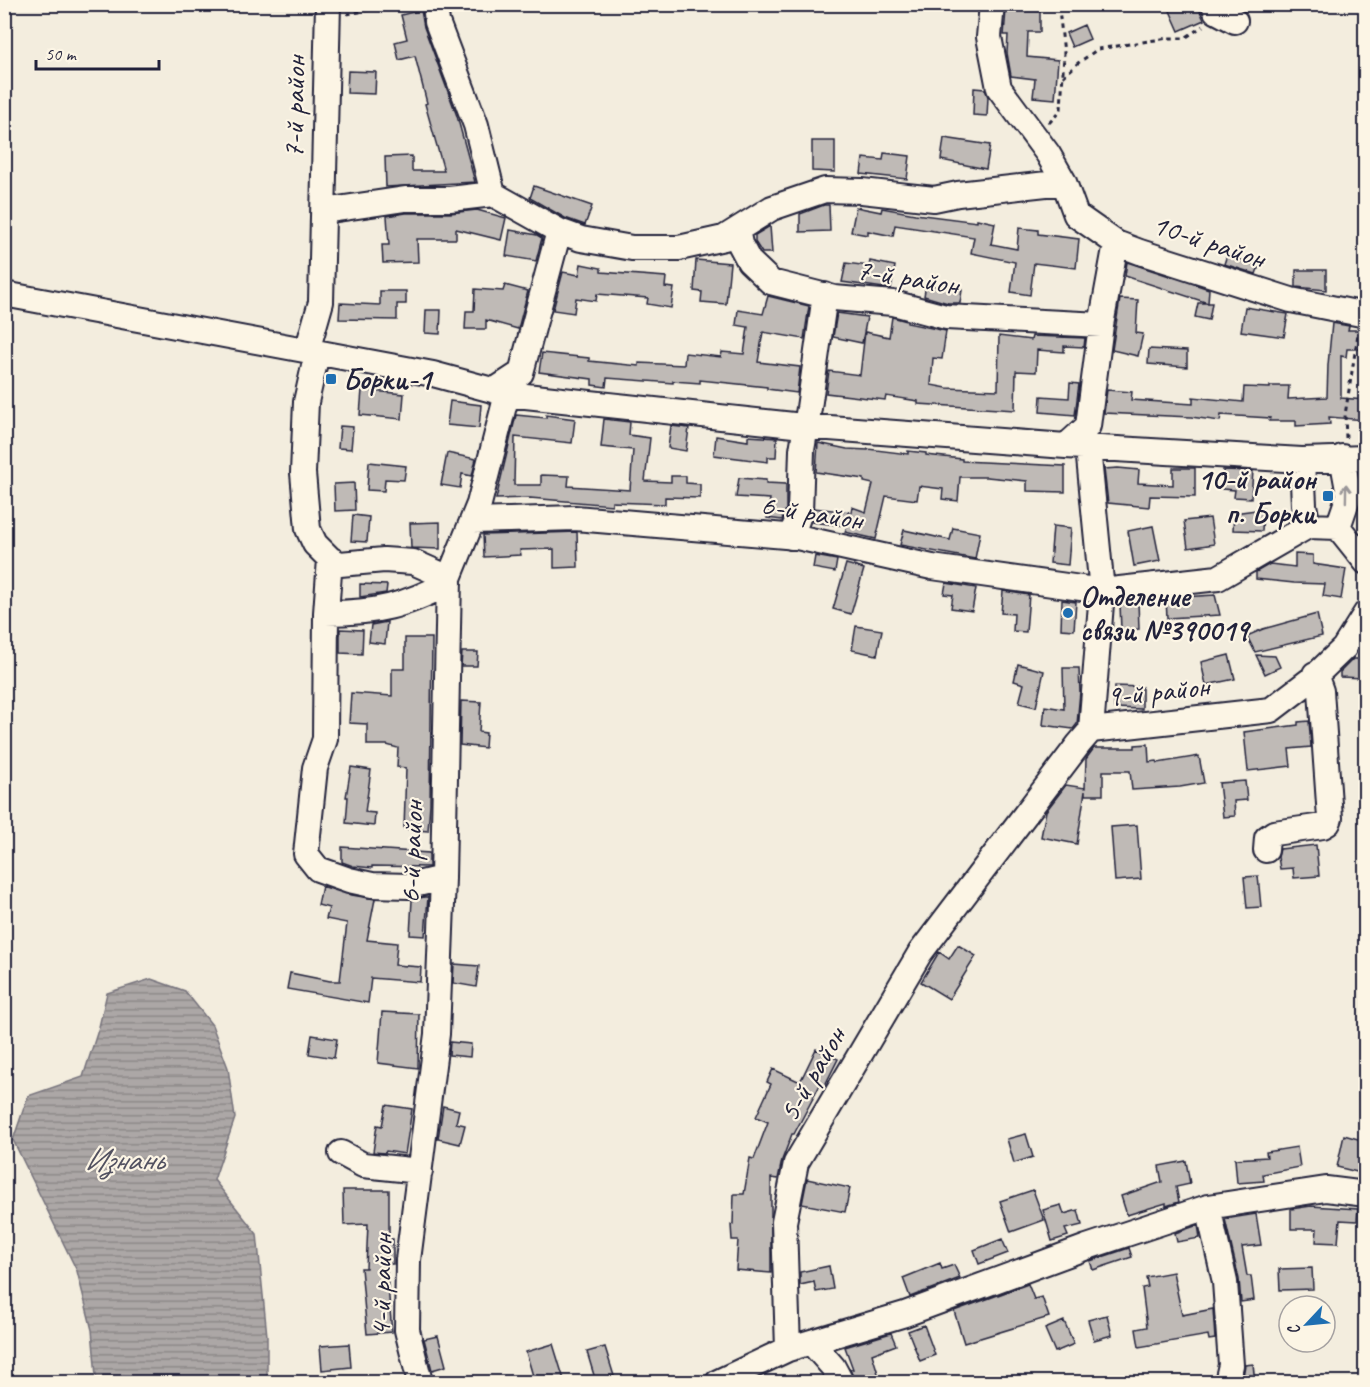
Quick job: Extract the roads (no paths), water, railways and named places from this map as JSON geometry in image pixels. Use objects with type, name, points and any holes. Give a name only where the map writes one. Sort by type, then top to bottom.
[{"type":"street","points":[[435,4],[437,22],[476,125],[493,194]]},
{"type":"street","name":"10-й район","points":[[992,4],[989,37],[999,88],[1036,138],[1064,182],[1076,215],[1116,243],[1280,297],[1362,315]]},
{"type":"street","name":"7-й район","points":[[327,11],[321,302],[306,402],[303,473],[308,529],[315,544],[330,559]]},
{"type":"street","points":[[1212,13],[1216,11],[1235,21]]},
{"type":"street","points":[[324,211],[405,199],[450,199],[493,194],[559,231],[580,240],[633,248],[679,248],[724,238],[772,208],[825,190],[862,191],[934,199],[958,194],[1064,182]]},
{"type":"street","name":"7-й район","points":[[737,230],[740,244],[749,261],[771,282],[825,296],[893,303],[946,317],[1101,325]]},
{"type":"street","points":[[501,392],[521,373],[559,231]]},
{"type":"street","points":[[1091,730],[1102,591],[1077,447],[1088,426],[1101,325],[1116,243]]},
{"type":"street","points":[[4,294],[432,374],[501,392],[805,426],[1077,447],[1302,459],[1351,457],[1349,495],[1338,527]]},
{"type":"street","points":[[791,537],[800,512],[805,426],[825,296]]},
{"type":"street","name":"6-й район","points":[[419,1179],[437,1034],[449,580],[473,521],[501,392]]},
{"type":"street","points":[[1302,459],[1304,505],[1308,526],[1338,527]]},
{"type":"street","name":"6-й район","points":[[473,521],[575,518],[791,537],[932,567],[1102,591],[1218,578],[1308,526]]},
{"type":"street","points":[[1338,527],[1365,562]]},
{"type":"street","points":[[442,878],[409,886],[372,885],[318,869],[306,854],[315,768],[325,739],[326,614],[330,559],[340,564],[384,560],[413,562],[449,580]]},
{"type":"street","points":[[326,614],[385,609],[417,600],[449,580]]},
{"type":"street","name":"9-й район","points":[[987,863],[1091,730],[1271,710],[1344,648],[1365,614]]},
{"type":"street","points":[[1266,850],[1267,838],[1274,833],[1323,826],[1328,823],[1321,691],[1315,674]]},
{"type":"street","name":"5-й район","points":[[799,1345],[784,1222],[796,1163],[920,953],[987,863]]},
{"type":"street","points":[[341,1152],[363,1165],[419,1179]]},
{"type":"street","name":"4-й район","points":[[419,1179],[408,1260],[407,1330],[420,1383]]},
{"type":"street","points":[[718,1383],[799,1345],[905,1314],[1087,1246],[1208,1207],[1326,1188],[1365,1194]]},
{"type":"street","points":[[1208,1207],[1225,1282],[1231,1365],[1227,1383]]},
{"type":"street","points":[[799,1345],[833,1366],[841,1383]]},
{"type":"water","name":"Изнань","points":[[151,979],[185,991],[212,1025],[228,1068],[235,1118],[214,1180],[257,1234],[267,1336],[267,1382],[98,1382],[92,1330],[77,1271],[13,1140],[28,1096],[83,1077],[107,993]]},
{"type":"place","name":"Борки-1","points":[[331,379]]},
{"type":"place","name":"10-й район п. Борки","points":[[1328,496]]},
{"type":"place","name":"Отделение связи №390019","points":[[1068,613]]}]
